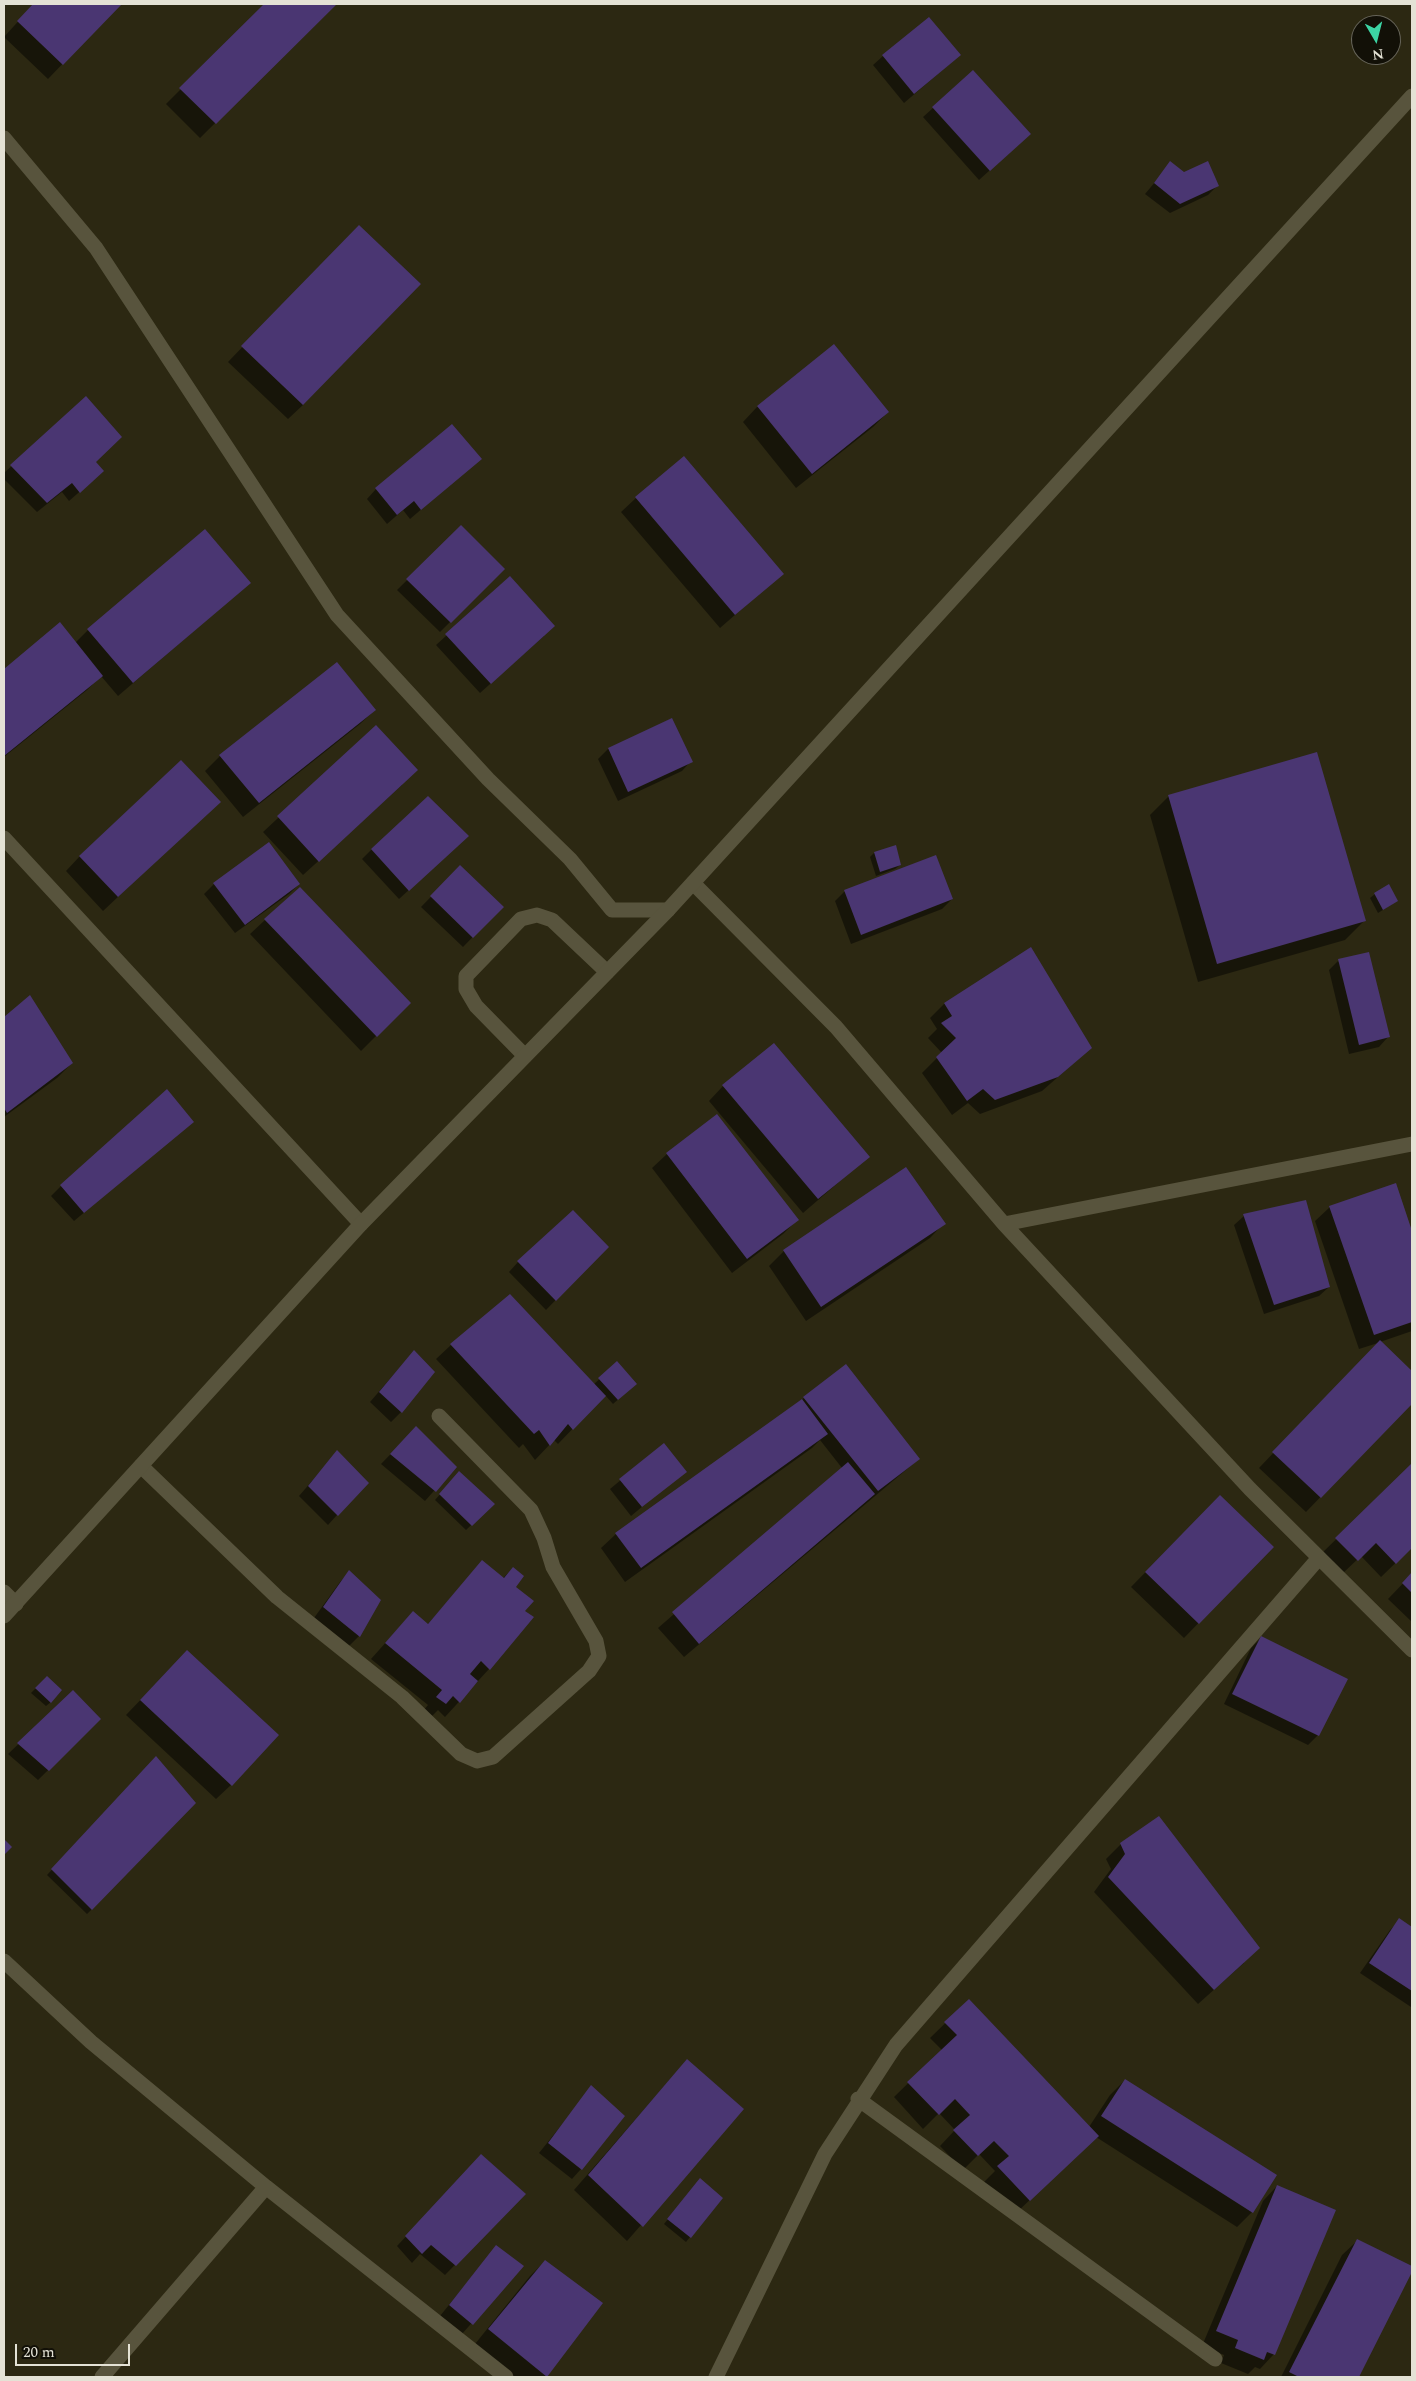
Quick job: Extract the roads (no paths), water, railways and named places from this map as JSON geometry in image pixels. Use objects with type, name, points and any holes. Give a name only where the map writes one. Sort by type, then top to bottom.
[{"type":"street","points":[[4,1616],[361,1224],[668,910],[1412,96]]},
{"type":"street","points":[[4,138],[96,248],[337,615],[488,780],[570,859],[612,910],[668,910]]},
{"type":"street","points":[[4,838],[361,1224]]},
{"type":"street","points":[[693,883],[836,1028],[1004,1224],[1250,1489],[1412,1650]]},
{"type":"street","points":[[525,1056],[476,1006],[466,989],[466,976],[500,940],[521,919],[537,915],[552,920],[607,972]]},
{"type":"street","points":[[1004,1224],[1412,1144]]},
{"type":"street","points":[[141,1466],[277,1597],[402,1698],[461,1754],[477,1761],[493,1757],[589,1671],[598,1656],[596,1641],[553,1567],[544,1538],[531,1510],[439,1416]]},
{"type":"street","points":[[716,2377],[825,2154],[858,2100],[896,2045],[1318,1558]]},
{"type":"street","points":[[4,1592],[16,1604]]},
{"type":"street","points":[[4,1961],[91,2042],[266,2187],[506,2377]]},
{"type":"street","points":[[858,2100],[1215,2359]]},
{"type":"street","points":[[102,2377],[266,2187]]}]
